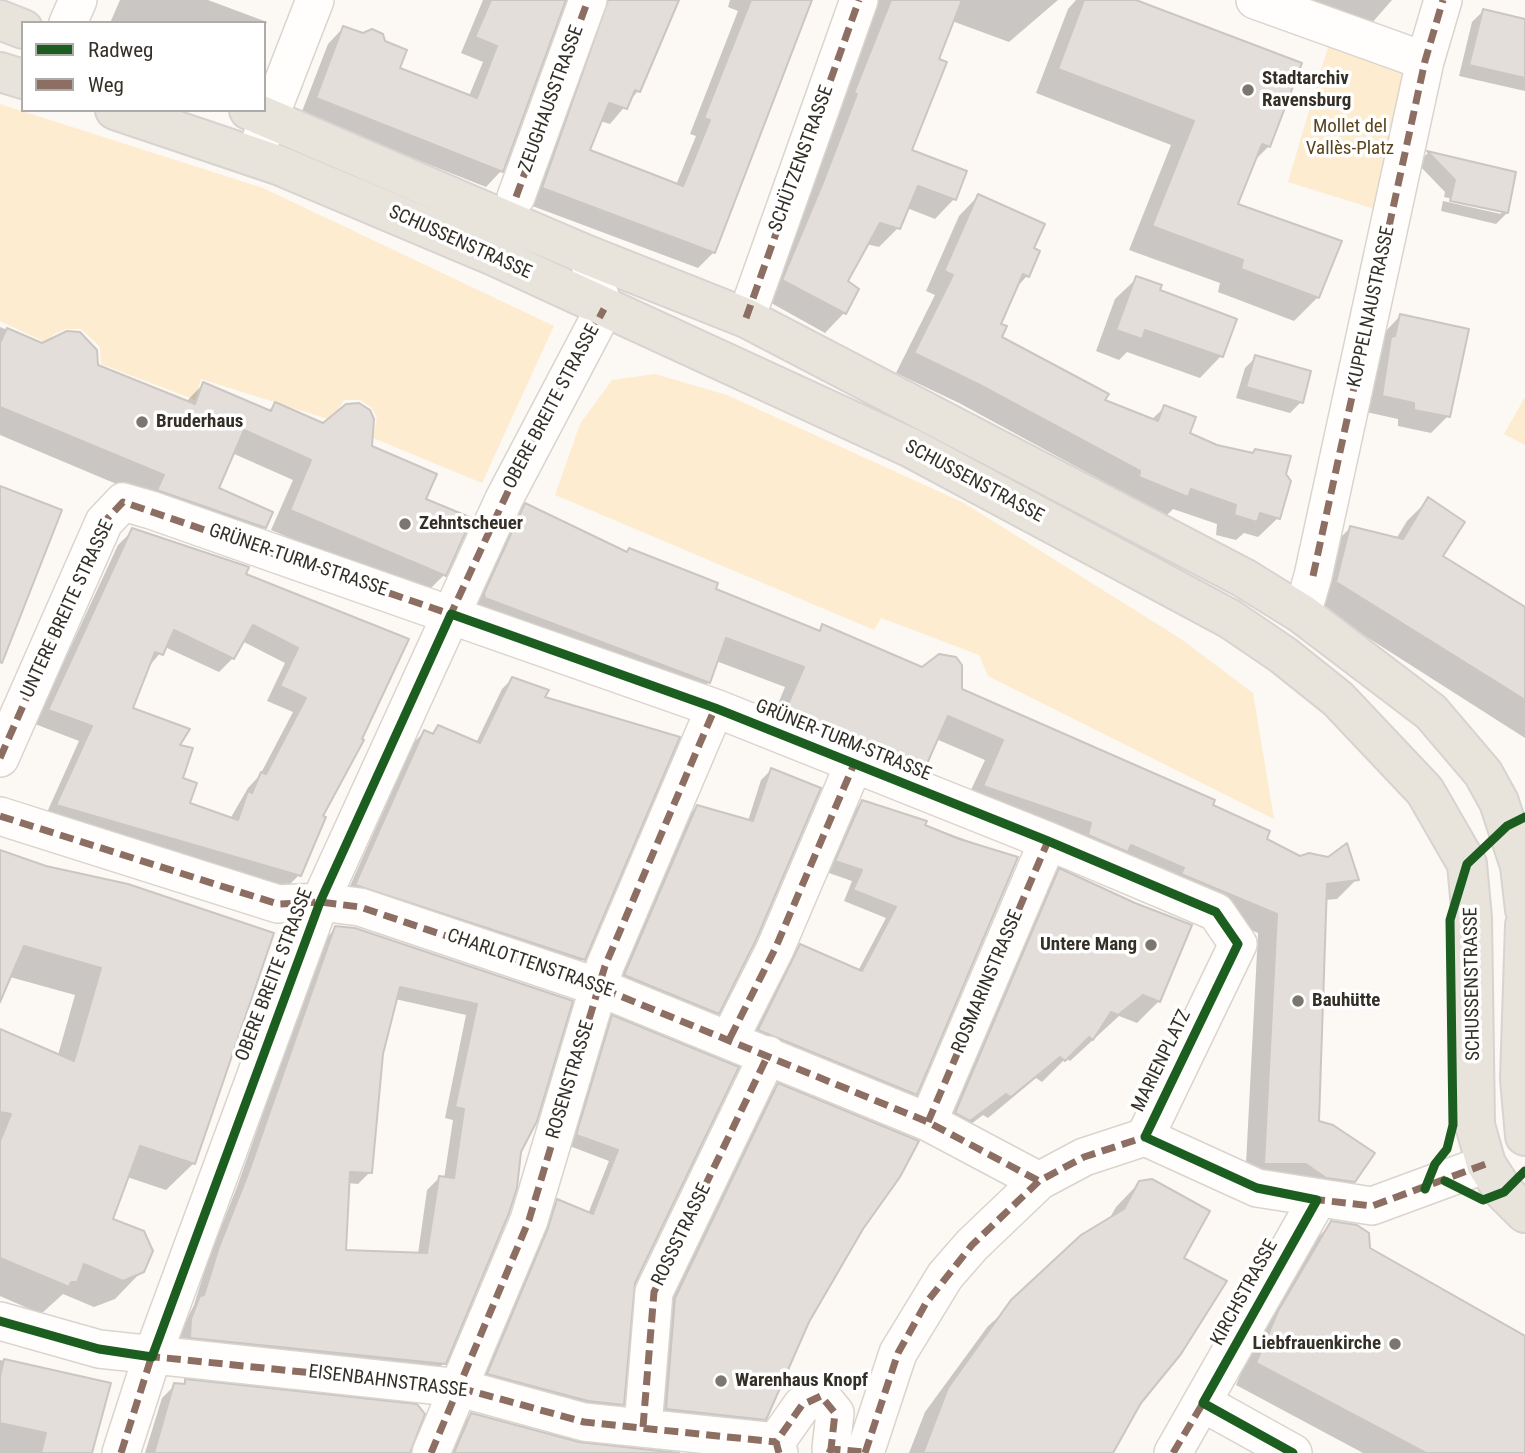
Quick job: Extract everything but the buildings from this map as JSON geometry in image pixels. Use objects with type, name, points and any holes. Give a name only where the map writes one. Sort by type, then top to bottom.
[{"type":"main road","points":[[0,20],[21,28]]},
{"type":"main road","points":[[0,72],[21,78]]},
{"type":"main road","name":"SCHUSSENSTRASSE","points":[[121,112],[254,157],[496,257],[911,448],[1230,620],[1311,677],[1367,729],[1425,791],[1467,864],[1472,918],[1475,1125],[1486,1164],[1504,1192],[1525,1213]]},
{"type":"main road","name":"SCHUSSENSTRASSE","points":[[260,114],[587,254],[751,305],[1244,578],[1302,614],[1431,712],[1483,773],[1516,822],[1525,910]]},
{"type":"main road","points":[[1467,864],[1516,822]]},
{"type":"main road","points":[[1467,864],[1522,866]]},
{"type":"main road","points":[[1525,925],[1525,1136]]},
{"type":"main road","points":[[1486,1164],[1525,1146]]},
{"type":"street","points":[[69,21],[78,0]]},
{"type":"street","points":[[266,102],[315,0]]},
{"type":"street","name":"ZEUGHAUSSTRASSE","points":[[516,197],[588,0]]},
{"type":"street","name":"SCHÜTZENSTRASSE","points":[[751,305],[859,0]]},
{"type":"street","points":[[1255,0],[1426,61]]},
{"type":"street","name":"KUPPELNAUSTRASSE","points":[[1302,614],[1426,61],[1443,0]]},
{"type":"street","points":[[254,157],[260,114]]},
{"type":"street","name":"OBERE BREITE STRASSE","points":[[121,1453],[152,1357],[320,902],[513,480],[604,309],[587,254]]},
{"type":"street","name":"GRÜNER-TURM-STRASSE","points":[[123,502],[715,708],[1048,841],[1216,912]]},
{"type":"street","name":"UNTERE BREITE STRASSE","points":[[0,758],[104,522],[123,502]]},
{"type":"street","name":"ROSENSTRASSE","points":[[431,1453],[529,1220],[598,987],[715,708]]},
{"type":"street","points":[[730,1038],[775,949],[854,764]]},
{"type":"street","name":"CHARLOTTENSTRASSE","points":[[0,816],[278,904],[320,902],[360,907],[598,987],[730,1038],[928,1122],[1039,1181]]},
{"type":"street","name":"ROSMARINSTRASSE","points":[[928,1122],[1048,841]]},
{"type":"street","name":"MARIENPLATZ","points":[[1145,1137],[1238,944],[1216,912]]},
{"type":"street","name":"ROSSSTRASSE","points":[[643,1427],[654,1292],[768,1055]]},
{"type":"street","name":"MARIENPLATZ","points":[[848,1452],[926,1303],[972,1245],[1039,1181],[1084,1157],[1145,1137],[1257,1188],[1317,1200],[1372,1206],[1486,1164]]},
{"type":"street","name":"KIRCHSTRASSE","points":[[1173,1453],[1317,1200]]},
{"type":"street","name":"EISENBAHNSTRASSE","points":[[0,1321],[99,1349],[152,1357],[460,1388],[584,1422],[643,1427],[777,1448],[802,1405],[821,1396],[835,1413],[848,1452]]},
{"type":"street","points":[[1203,1403],[1293,1453]]},
{"type":"green space","name":"Mollet del Vallès-Platz","points":[[1330,40],[1416,71],[1378,210],[1288,182]]},
{"type":"green space","points":[[0,104],[263,188],[554,326],[482,483],[373,438],[377,418],[372,408],[360,400],[344,400],[331,420],[201,379],[195,400],[101,364],[100,347],[81,329],[66,329],[54,334],[47,343],[0,321]]},
{"type":"green space","points":[[655,374],[727,395],[964,503],[1181,639],[1253,693],[1274,819],[988,676],[979,655],[881,618],[874,630],[555,495],[580,424],[612,380]]},
{"type":"green space","points":[[1525,397],[1525,445],[1504,434]]},
{"type":"marked path","points":[[516,197],[588,0]]},
{"type":"marked path","points":[[746,318],[859,0]]},
{"type":"marked path","points":[[1313,576],[1425,61],[1443,0]]},
{"type":"marked path","points":[[449,618],[518,470],[604,309]]},
{"type":"marked path","points":[[0,758],[104,522],[123,502],[456,616]]},
{"type":"marked path","points":[[431,1453],[529,1220],[605,966],[715,708]]},
{"type":"marked path","points":[[730,1038],[775,949],[854,764]]},
{"type":"marked path","points":[[0,816],[278,904],[320,902],[360,907],[598,987],[928,1122],[1039,1181]]},
{"type":"marked path","points":[[928,1122],[1048,841]]},
{"type":"marked path","points":[[643,1427],[654,1292],[768,1055]]},
{"type":"marked path","points":[[865,1453],[898,1353],[926,1303],[972,1245],[1039,1181],[1084,1157],[1145,1137],[1151,1140]]},
{"type":"marked path","points":[[1311,1199],[1372,1206],[1486,1164]]},
{"type":"marked path","points":[[121,1453],[153,1352]]},
{"type":"marked path","points":[[146,1356],[460,1388],[584,1422],[776,1442]]},
{"type":"marked path","points":[[779,1453],[776,1442],[802,1405],[821,1396],[835,1413],[831,1449]]},
{"type":"marked path","points":[[1173,1453],[1206,1398]]},
{"type":"marked path","points":[[829,1453],[831,1449],[865,1452]]},
{"type":"cycle path","points":[[0,1321],[99,1349],[152,1357],[320,902],[451,614],[715,708],[1048,841],[1216,912],[1238,944],[1145,1137],[1257,1188],[1317,1200],[1203,1403],[1293,1453]]},
{"type":"cycle path","points":[[1425,1189],[1435,1164],[1447,1149],[1453,1125],[1450,920],[1467,864],[1507,826],[1525,817]]},
{"type":"cycle path","points":[[1445,1181],[1483,1200],[1504,1192],[1525,1171]]},
{"type":"place","name":"Stadtarchiv Ravensburg","points":[[1248,90]]},
{"type":"place","name":"Bruderhaus","points":[[142,422]]},
{"type":"place","name":"Zehntscheuer","points":[[405,524]]},
{"type":"place","name":"Untere Mang","points":[[1151,945]]},
{"type":"place","name":"Bauhütte","points":[[1298,1001]]},
{"type":"place","name":"Liebfrauenkirche","points":[[1395,1344]]},
{"type":"place","name":"Warenhaus Knopf","points":[[721,1381]]}]
